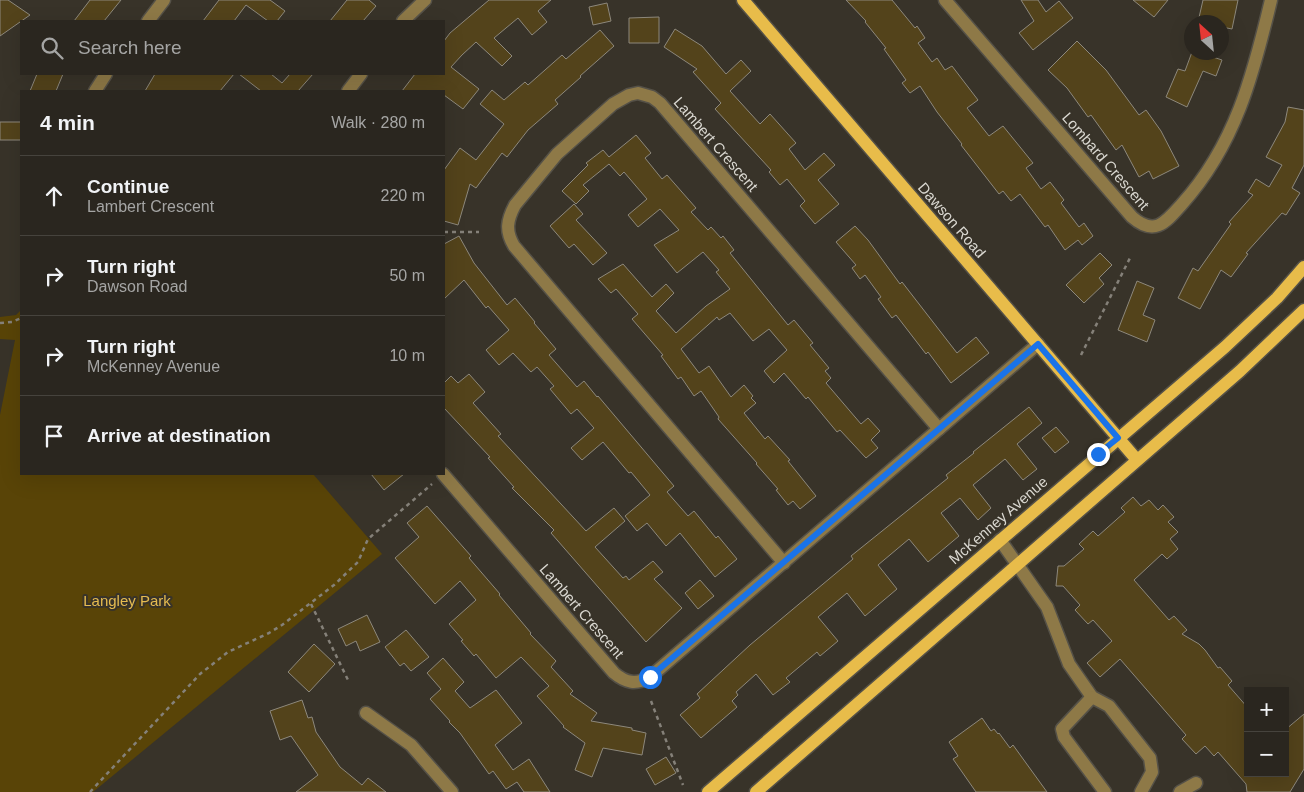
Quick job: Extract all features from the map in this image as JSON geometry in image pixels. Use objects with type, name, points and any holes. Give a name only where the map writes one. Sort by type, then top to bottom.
[{"type":"main road","name":"Dawson Road","points":[[742,0],[1137,460]]},
{"type":"main road","name":"McKenney Avenue","points":[[708,792],[1225,347],[1277,298],[1304,267]]},
{"type":"main road","points":[[756,792],[1240,371],[1304,310]]},
{"type":"street","points":[[149,20],[164,0]]},
{"type":"street","points":[[404,20],[425,0]]},
{"type":"street","name":"Lombard Crescent","points":[[945,0],[1132,217],[1140,224],[1152,227],[1159,226],[1166,221],[1179,207],[1208,171],[1221,149],[1245,97],[1253,72],[1270,0]]},
{"type":"street","points":[[96,90],[105,75]]},
{"type":"street","points":[[349,90],[361,75]]},
{"type":"street","name":"Lambert Crescent","points":[[784,563],[509,238],[507,224],[515,205],[557,154],[607,110],[621,98],[638,93],[652,97],[660,104],[939,429]]},
{"type":"street","name":"Lambert Crescent","points":[[444,475],[614,673],[625,681],[640,682],[650,677],[1038,344]]},
{"type":"street","points":[[1000,540],[1047,607],[1069,664],[1092,697],[1109,706],[1150,758],[1152,772],[1141,792]]},
{"type":"street","points":[[1092,697],[1062,729],[1064,737],[1105,792]]},
{"type":"street","points":[[366,713],[410,745],[452,792]]},
{"type":"street","points":[[1180,792],[1196,783]]},
{"type":"path","points":[[445,232],[479,232]]},
{"type":"path","points":[[1081,354],[1131,256]]},
{"type":"path","points":[[0,323],[20,319]]},
{"type":"path","points":[[90,792],[200,674],[228,652],[269,633],[311,604],[358,562],[368,539],[442,475]]},
{"type":"path","points":[[311,604],[348,680]]},
{"type":"path","points":[[651,701],[683,786]]},
{"type":"green space","name":"Langley Park","points":[[20,311],[20,475],[314,475],[382,554],[93,792],[0,792],[0,415],[15,340],[0,339],[0,317],[16,315]]},
{"type":"building","points":[[0,0],[8,0],[30,15],[20,20],[20,22],[0,36]]},
{"type":"building","points":[[90,0],[121,0],[105,20],[75,20]]},
{"type":"building","points":[[219,0],[270,0],[285,11],[278,20],[267,20],[246,5],[235,20],[204,20]]},
{"type":"building","points":[[347,0],[369,0],[376,6],[364,20],[331,20]]},
{"type":"building","points":[[489,0],[551,0],[538,11],[547,22],[532,35],[518,18],[494,38],[512,56],[502,66],[476,42],[451,67],[479,89],[463,109],[445,96],[445,90],[403,90],[414,75],[445,75],[445,40],[450,33]]},
{"type":"building","points":[[846,0],[892,0],[915,28],[917,26],[925,38],[918,43],[932,62],[937,58],[945,70],[952,66],[978,100],[967,108],[989,136],[1003,126],[1033,163],[1026,168],[1041,189],[1050,182],[1064,200],[1061,203],[1079,227],[1084,223],[1093,236],[1082,245],[1078,240],[1065,250],[1048,225],[1045,227],[1020,194],[1011,201],[1003,191],[999,194],[961,145],[920,86],[910,93],[902,83],[906,80],[884,49],[886,48],[866,21]]},
{"type":"building","points":[[1021,0],[1038,0],[1046,12],[1059,1],[1073,18],[1033,50],[1019,33],[1034,21]]},
{"type":"building","points":[[1133,0],[1168,0],[1154,17]]},
{"type":"building","points":[[1203,0],[1238,0],[1232,29],[1229,28],[1229,15],[1200,15]]},
{"type":"building","points":[[607,3],[611,21],[593,25],[589,7]]},
{"type":"building","points":[[659,17],[659,43],[629,43],[629,18]]},
{"type":"building","points":[[675,29],[702,46],[726,74],[741,60],[751,71],[730,91],[760,124],[770,114],[796,143],[789,149],[805,170],[824,153],[835,165],[818,180],[839,204],[815,224],[800,206],[805,201],[787,179],[780,185],[769,172],[771,170],[715,109],[721,103],[693,72],[697,69],[664,47]]},
{"type":"building","points":[[600,30],[614,46],[555,100],[558,104],[528,130],[507,157],[502,153],[476,188],[470,184],[458,225],[445,221],[445,169],[460,148],[476,160],[504,124],[480,104],[492,90],[504,100],[525,82],[528,85],[562,55],[566,59]]},
{"type":"building","points":[[1077,41],[1106,70],[1139,115],[1146,110],[1161,131],[1179,166],[1153,179],[1149,171],[1139,177],[1122,145],[1116,150],[1091,115],[1088,117],[1067,88],[1048,70]]},
{"type":"building","points":[[1189,60],[1222,60],[1216,76],[1203,71],[1187,107],[1166,97],[1178,69],[1185,71]]},
{"type":"building","points":[[37,75],[63,75],[56,90],[30,90]]},
{"type":"building","points":[[154,75],[233,75],[221,90],[146,90]]},
{"type":"building","points":[[240,75],[272,75],[282,83],[289,75],[312,75],[299,90],[260,90]]},
{"type":"building","points":[[1288,107],[1304,110],[1304,165],[1292,188],[1300,193],[1286,215],[1282,213],[1246,253],[1248,254],[1231,277],[1221,270],[1200,309],[1178,298],[1193,268],[1198,271],[1231,224],[1229,222],[1253,195],[1248,192],[1256,179],[1269,187],[1282,165],[1266,157],[1285,122]]},
{"type":"building","points":[[0,122],[20,122],[20,140],[0,140]]},
{"type":"building","points":[[636,135],[651,153],[645,158],[662,179],[667,175],[696,208],[691,212],[708,230],[711,227],[721,238],[723,236],[734,250],[730,253],[788,325],[794,320],[813,343],[810,345],[829,368],[825,371],[831,378],[826,383],[861,424],[868,418],[880,431],[871,440],[878,448],[866,458],[840,430],[837,432],[808,397],[806,399],[784,373],[774,383],[764,371],[787,350],[769,329],[753,341],[730,313],[719,320],[717,317],[681,349],[699,373],[709,366],[731,397],[744,385],[753,396],[751,398],[756,403],[744,413],[765,439],[768,436],[790,460],[788,461],[816,496],[800,509],[793,501],[788,505],[757,463],[718,419],[719,417],[701,391],[694,396],[681,377],[678,379],[661,356],[663,355],[632,319],[638,314],[616,289],[611,293],[598,279],[623,264],[652,297],[666,284],[674,293],[656,311],[676,333],[706,306],[730,289],[716,272],[719,270],[703,252],[677,273],[654,245],[679,230],[660,209],[638,227],[628,215],[647,199],[624,172],[620,176],[609,164],[583,185],[589,191],[576,204],[562,191],[588,165],[586,163],[603,150],[609,157]]},
{"type":"building","points":[[574,204],[583,214],[576,220],[607,253],[593,265],[574,244],[569,248],[550,226]]},
{"type":"building","points":[[855,226],[868,240],[900,284],[902,282],[957,353],[976,337],[989,353],[951,383],[928,352],[926,354],[896,315],[892,318],[878,299],[881,297],[865,275],[860,279],[852,268],[856,265],[836,242]]},
{"type":"building","points":[[459,236],[474,263],[507,305],[515,298],[556,349],[549,355],[577,387],[584,381],[598,396],[674,486],[667,492],[688,516],[694,511],[716,538],[718,536],[737,559],[715,577],[680,533],[666,546],[647,523],[637,531],[625,516],[650,495],[603,442],[582,460],[571,448],[594,428],[577,409],[571,414],[550,389],[554,386],[537,367],[531,372],[513,353],[499,365],[486,350],[509,330],[488,306],[486,308],[464,280],[445,298],[445,243]]},
{"type":"building","points":[[1100,253],[1112,265],[1099,278],[1104,284],[1084,303],[1066,285]]},
{"type":"building","points":[[1137,281],[1154,288],[1143,315],[1155,320],[1147,342],[1118,330]]},
{"type":"building","points":[[469,374],[485,392],[473,403],[501,434],[498,436],[586,531],[614,508],[625,521],[595,547],[623,578],[626,576],[629,580],[653,561],[663,572],[654,579],[682,608],[646,642],[551,533],[554,530],[512,488],[514,487],[488,458],[490,457],[445,409],[445,382],[451,376],[458,383]]},
{"type":"building","points":[[1029,407],[1042,423],[1017,444],[1037,469],[1023,480],[1005,459],[973,485],[991,508],[978,520],[960,498],[941,513],[959,536],[928,562],[909,539],[878,565],[897,589],[865,616],[847,593],[818,617],[838,641],[820,656],[817,652],[786,678],[790,682],[773,695],[756,674],[736,692],[738,695],[732,701],[737,707],[701,738],[680,715],[700,698],[697,694],[750,645],[853,559],[851,556],[948,478],[946,475]]},
{"type":"building","points":[[1056,427],[1069,442],[1055,453],[1042,438]]},
{"type":"building","points":[[372,475],[403,475],[384,490]]},
{"type":"building","points":[[1133,497],[1141,506],[1149,500],[1158,510],[1163,505],[1174,517],[1168,522],[1178,532],[1170,539],[1178,549],[1167,559],[1162,554],[1134,580],[1169,620],[1174,616],[1187,630],[1182,634],[1199,644],[1218,668],[1220,667],[1232,681],[1228,685],[1244,703],[1244,777],[1289,777],[1289,727],[1304,714],[1304,769],[1290,792],[1247,792],[1246,784],[1218,752],[1214,756],[1205,746],[1196,754],[1182,739],[1186,735],[1120,659],[1100,677],[1087,663],[1112,641],[1093,620],[1088,624],[1075,610],[1080,605],[1063,586],[1056,586],[1058,566],[1064,566],[1084,549],[1079,544],[1093,531],[1098,536],[1125,512],[1121,508]]},
{"type":"building","points":[[427,506],[471,556],[469,558],[500,594],[530,634],[556,661],[551,667],[573,691],[570,694],[597,713],[591,721],[632,728],[632,730],[646,733],[642,755],[603,748],[592,777],[575,770],[585,743],[563,727],[537,696],[549,686],[521,657],[496,678],[476,654],[474,656],[461,641],[463,640],[449,624],[476,600],[460,581],[435,604],[395,558],[419,537],[407,523]]},
{"type":"building","points":[[700,580],[714,596],[698,609],[685,593]]},
{"type":"building","points":[[367,615],[380,642],[360,651],[356,641],[346,646],[338,629]]},
{"type":"building","points":[[406,630],[429,657],[411,671],[404,663],[400,666],[385,647]]},
{"type":"building","points":[[314,644],[335,664],[309,692],[288,672]]},
{"type":"building","points":[[443,658],[464,682],[455,691],[470,708],[496,690],[522,723],[495,745],[513,770],[529,759],[550,792],[524,792],[517,782],[506,789],[493,771],[489,774],[460,733],[430,699],[441,689],[427,673]]},
{"type":"building","points":[[302,700],[308,718],[312,717],[316,732],[340,767],[362,785],[368,778],[386,792],[296,792],[318,775],[291,736],[280,740],[270,711]]},
{"type":"building","points":[[982,718],[991,731],[994,729],[999,733],[1010,748],[1013,745],[1047,792],[976,792],[953,759],[958,756],[949,742]]},
{"type":"building","points":[[666,757],[676,773],[655,785],[646,769]]},
{"type":"route","points":[[650,677],[1038,344],[1118,438],[1098,454]]}]
